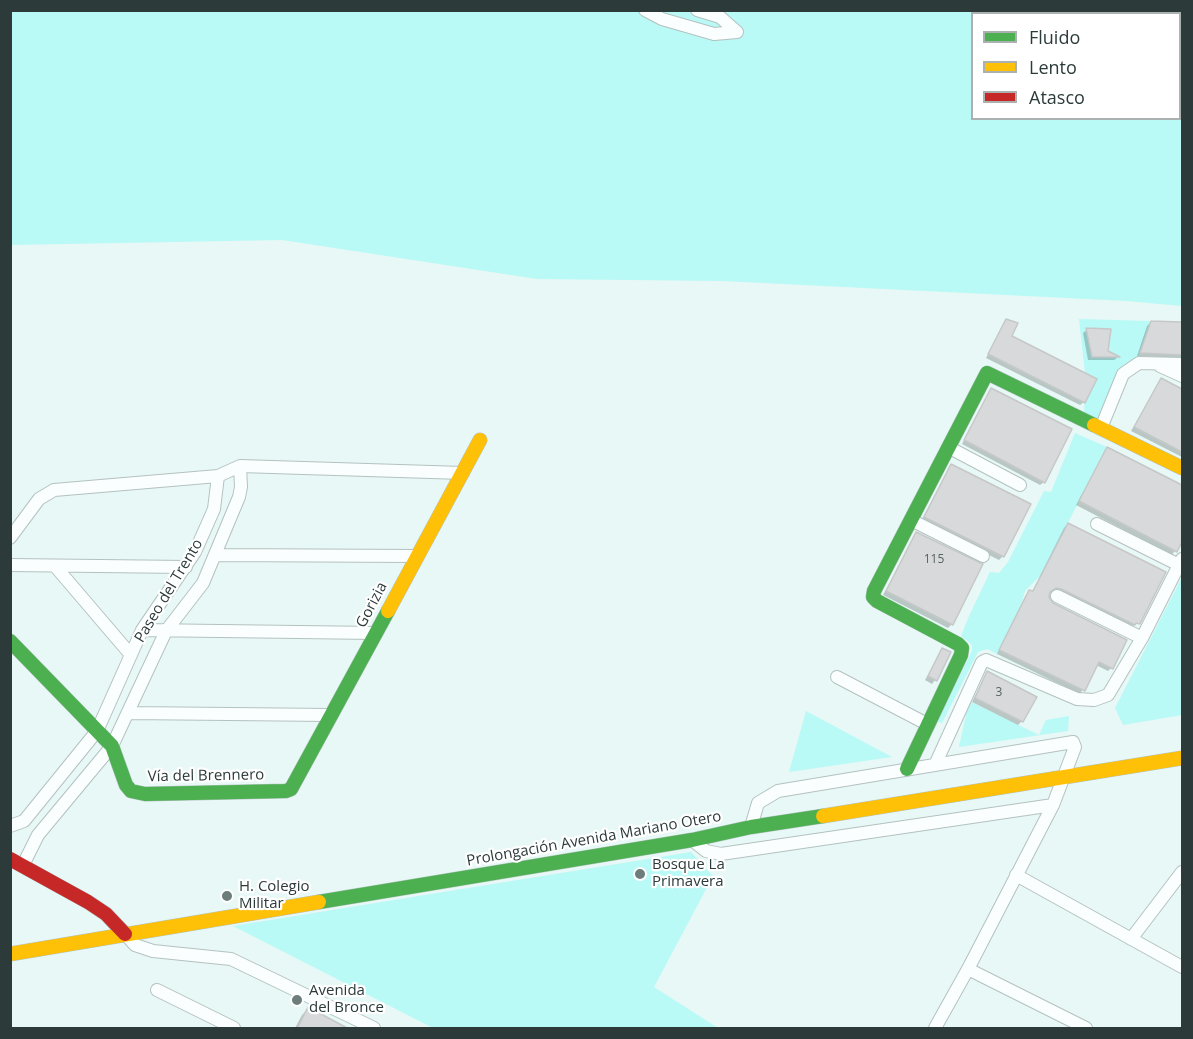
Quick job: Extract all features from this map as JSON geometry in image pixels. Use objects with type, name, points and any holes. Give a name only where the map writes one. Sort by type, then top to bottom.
[{"type":"street","points":[[645,10],[662,19],[714,34],[737,32],[720,17],[697,10]]},
{"type":"street","points":[[1101,428],[1124,374],[1139,363],[1182,364]]},
{"type":"street","points":[[1154,363],[1182,376]]},
{"type":"street","points":[[907,769],[961,655],[962,648],[873,597],[874,591],[987,373],[1182,468]]},
{"type":"street","name":"Gorizia","points":[[294,786],[480,440]]},
{"type":"street","points":[[948,447],[1020,485]]},
{"type":"street","points":[[10,538],[39,499],[54,490],[218,476],[240,466],[463,473]]},
{"type":"street","name":"Paseo del Trento","points":[[24,865],[38,835],[112,746],[166,631],[203,583],[239,496],[240,466]]},
{"type":"street","name":"Paseo del Trento","points":[[24,821],[97,731],[142,630],[186,567],[214,509],[218,476]]},
{"type":"street","points":[[911,520],[983,556]]},
{"type":"street","points":[[935,765],[982,662],[986,660],[1077,699],[1094,700],[1108,695],[1142,638],[1181,562],[1097,524]]},
{"type":"street","points":[[215,555],[417,556]]},
{"type":"street","points":[[10,565],[186,567]]},
{"type":"street","points":[[55,566],[131,655]]},
{"type":"street","points":[[1057,596],[1142,638]]},
{"type":"street","points":[[142,630],[376,633]]},
{"type":"street","points":[[10,641],[112,746]]},
{"type":"street","points":[[837,677],[927,724]]},
{"type":"street","points":[[128,713],[331,715]]},
{"type":"street","points":[[751,827],[758,802],[777,791],[1073,742],[1075,747],[1053,805],[968,969],[934,1029]]},
{"type":"street","name":"Vía del Brennero","points":[[112,746],[126,785],[131,791],[145,794],[286,791],[294,786]]},
{"type":"street","name":"Prolongación Avenida Mariano Otero","points":[[10,954],[692,840],[751,827],[1182,758]]},
{"type":"street","points":[[692,840],[706,851],[721,854],[1053,805]]},
{"type":"street","points":[[10,826],[24,821],[38,835]]},
{"type":"street","points":[[10,859],[106,914],[135,945],[153,951],[231,959],[356,1025],[374,1029]]},
{"type":"street","points":[[1131,939],[1182,872]]},
{"type":"street","points":[[1016,875],[1182,967]]},
{"type":"street","points":[[968,969],[1086,1029]]},
{"type":"street","points":[[157,990],[234,1029]]},
{"type":"shaded area","points":[[11,11],[1182,11],[1182,306],[1127,301],[723,281],[537,279],[282,240],[11,245]]},
{"type":"shaded area","points":[[1079,319],[1151,321],[1140,353],[1094,425],[1084,420],[1085,373]]},
{"type":"shaded area","points":[[1075,433],[1107,447],[1041,575],[1025,591],[1017,619],[1001,649],[997,654],[987,649],[978,652],[942,723],[937,721],[972,651],[972,645],[961,636],[990,572],[999,573],[1008,562],[1044,491],[1051,492]]},
{"type":"shaded area","points":[[1182,577],[1182,715],[1123,725],[1115,708]]},
{"type":"shaded area","points":[[969,701],[1039,735],[1046,720],[1069,716],[1068,731],[959,747]]},
{"type":"shaded area","points":[[806,711],[892,757],[789,772]]},
{"type":"shaded area","points":[[691,852],[713,876],[654,987],[718,1028],[433,1028],[233,926]]},
{"type":"building","points":[[1006,319],[1018,323],[1012,336],[1097,379],[1085,403],[988,354]]},
{"type":"building","points":[[1151,321],[1182,322],[1182,355],[1140,353]]},
{"type":"building","points":[[1086,328],[1111,329],[1108,351],[1120,357],[1092,357]]},
{"type":"building","points":[[1161,378],[1182,389],[1182,452],[1134,427]]},
{"type":"building","points":[[991,388],[1072,429],[1045,483],[964,440]]},
{"type":"building","points":[[1107,447],[1182,485],[1182,542],[1177,552],[1079,501]]},
{"type":"building","points":[[951,464],[1031,504],[1004,557],[924,517]]},
{"type":"building","points":[[1068,523],[1166,572],[1140,624],[1135,625],[1061,589],[1056,588],[1050,592],[1049,597],[1053,603],[1127,640],[1113,669],[1099,662],[1085,691],[999,650],[1029,590],[1033,591]]},
{"type":"building","points":[[916,532],[983,564],[953,625],[886,591]]},
{"type":"building","points":[[942,648],[951,652],[937,681],[928,676]]},
{"type":"building","points":[[987,671],[1037,697],[1023,722],[975,698]]},
{"type":"building","points":[[308,1007],[349,1029],[297,1029]]},
{"type":"traffic: fast","points":[[907,769],[961,655],[962,648],[877,601],[873,597],[874,591],[987,373],[1094,425]]},
{"type":"traffic: fast","points":[[10,641],[112,746],[126,785],[131,791],[145,794],[286,791],[291,789],[388,611]]},
{"type":"traffic: fast","points":[[319,902],[823,816]]},
{"type":"traffic: slow","points":[[1094,425],[1182,468]]},
{"type":"traffic: slow","points":[[388,611],[480,440]]},
{"type":"traffic: slow","points":[[823,816],[1182,758]]},
{"type":"traffic: slow","points":[[10,954],[319,902]]},
{"type":"traffic: jam","points":[[10,859],[88,902],[106,914],[125,934]]},
{"type":"place","name":"Bosque La Primavera","points":[[640,874]]},
{"type":"place","name":"H. Colegio Militar","points":[[227,896]]},
{"type":"place","name":"Avenida del Bronce","points":[[297,1000]]}]
